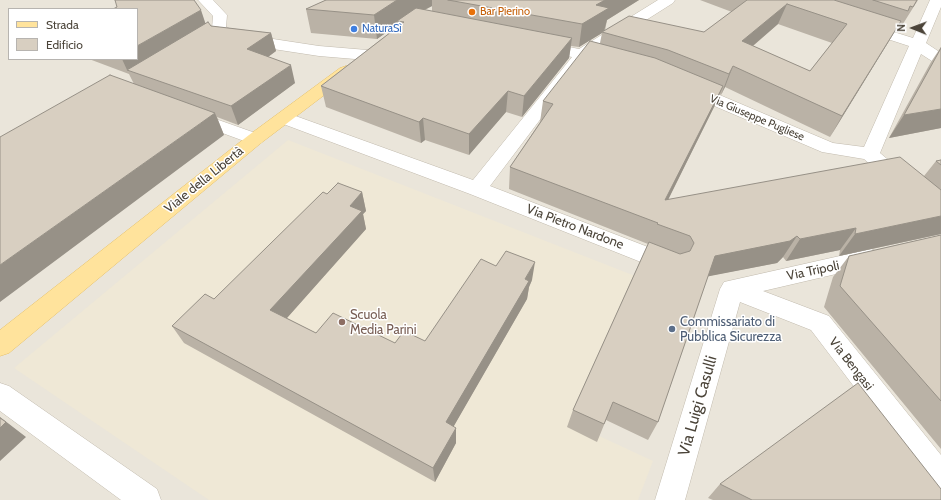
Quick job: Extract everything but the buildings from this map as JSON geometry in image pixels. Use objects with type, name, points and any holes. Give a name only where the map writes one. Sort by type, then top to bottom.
[{"type":"main road","name":"Viale della Libertà","points":[[0,345],[255,139],[384,43]]},
{"type":"street","points":[[205,0],[220,15],[213,33],[319,51],[367,55]]},
{"type":"street","points":[[477,189],[582,54],[668,0]]},
{"type":"street","points":[[937,7],[917,44],[870,154],[941,215]]},
{"type":"street","points":[[849,22],[917,44],[941,60]]},
{"type":"street","points":[[528,44],[582,54],[626,67]]},
{"type":"street","name":"Via Giuseppe Pugliese","points":[[678,84],[829,148],[870,154]]},
{"type":"street","points":[[176,110],[255,139]]},
{"type":"street","name":"Via Pietro Nardone","points":[[284,118],[477,189],[672,265]]},
{"type":"street","name":"Via Tripoli","points":[[732,288],[894,253]]},
{"type":"street","name":"Via Bengasi","points":[[732,288],[820,323],[941,478]]},
{"type":"street","name":"Via Luigi Casulli","points":[[670,500],[732,288]]},
{"type":"street","points":[[0,395],[146,500]]},
{"type":"shaded area","points":[[0,0],[941,0],[941,500],[0,500]]},
{"type":"shaded area","name":"Scuola Media Parini","points":[[288,140],[635,276],[571,423],[653,461],[638,500],[209,500],[14,368]]},
{"type":"place","name":"Bar Pierino","points":[[472,12]]},
{"type":"place","name":"NaturaSì","points":[[354,29]]},
{"type":"place","name":"Scuola Media Parini","points":[[342,322]]},
{"type":"place","name":"Commissariato di Pubblica Sicurezza","points":[[672,329]]}]
